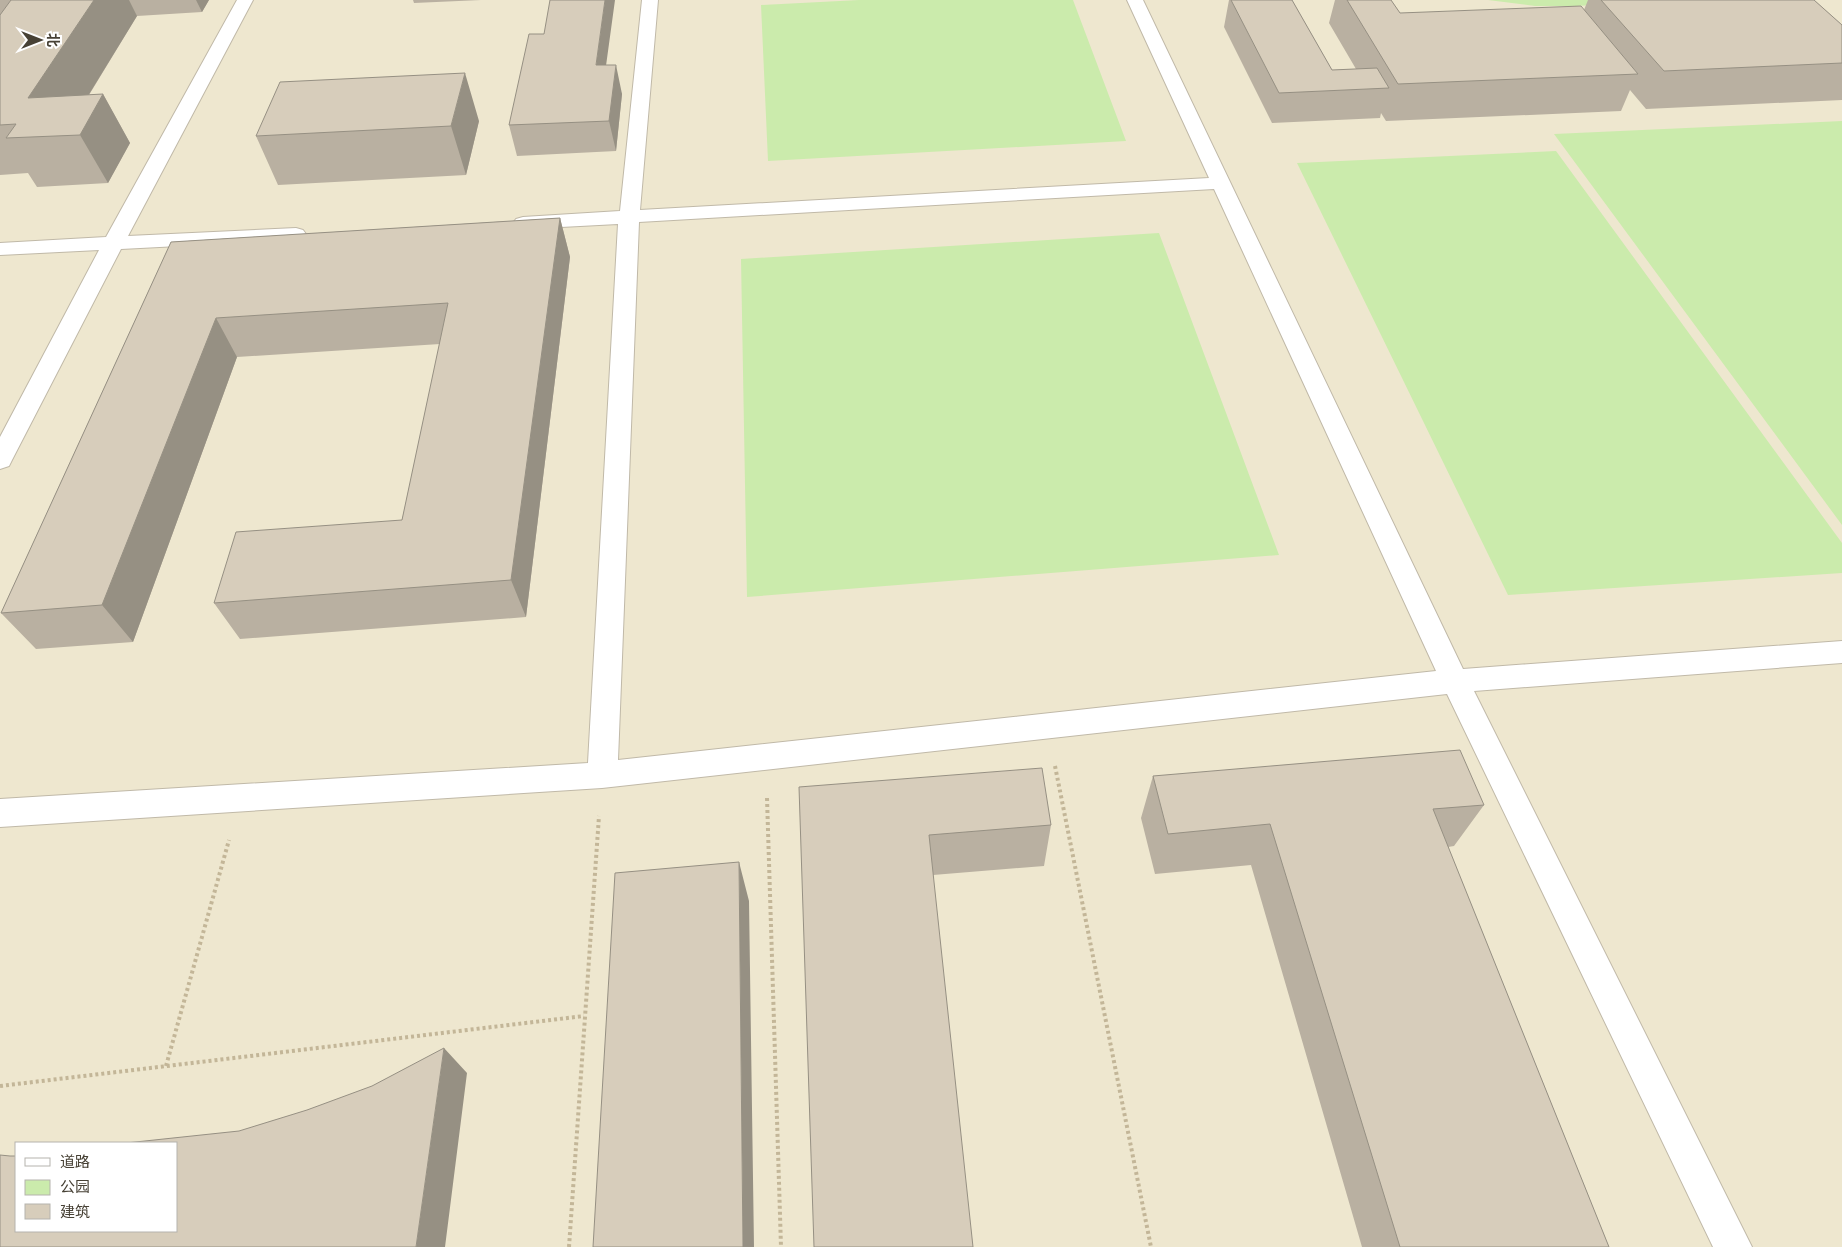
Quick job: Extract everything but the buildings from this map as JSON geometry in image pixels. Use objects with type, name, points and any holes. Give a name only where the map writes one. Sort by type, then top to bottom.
[{"type":"lane","points":[[0,460],[113,244],[245,0]]},
{"type":"lane","points":[[602,775],[628,218],[650,0]]},
{"type":"lane","points":[[1136,0],[1455,681],[1733,1247]]},
{"type":"lane","points":[[500,224],[1222,184]]},
{"type":"lane","points":[[0,249],[311,234]]},
{"type":"lane","points":[[0,813],[602,775],[1455,681],[1842,652]]},
{"type":"path","points":[[1047,726],[1151,1247]]},
{"type":"path","points":[[766,757],[782,1247]]},
{"type":"path","points":[[568,1247],[602,775]]},
{"type":"path","points":[[166,1066],[241,798]]},
{"type":"path","points":[[0,1086],[584,1016]]},
{"type":"shaded area","points":[[0,0],[1842,0],[1842,1247],[0,1247]]},
{"type":"green space","points":[[859,0],[1073,0],[1126,141],[768,161],[761,5]]},
{"type":"green space","points":[[1488,0],[1685,0],[1576,6],[1535,6]]},
{"type":"green space","points":[[1842,121],[1842,525],[1554,134]]},
{"type":"green space","points":[[1556,151],[1842,543],[1842,573],[1508,595],[1297,163]]},
{"type":"green space","points":[[1159,233],[1279,555],[747,597],[741,259]]}]
